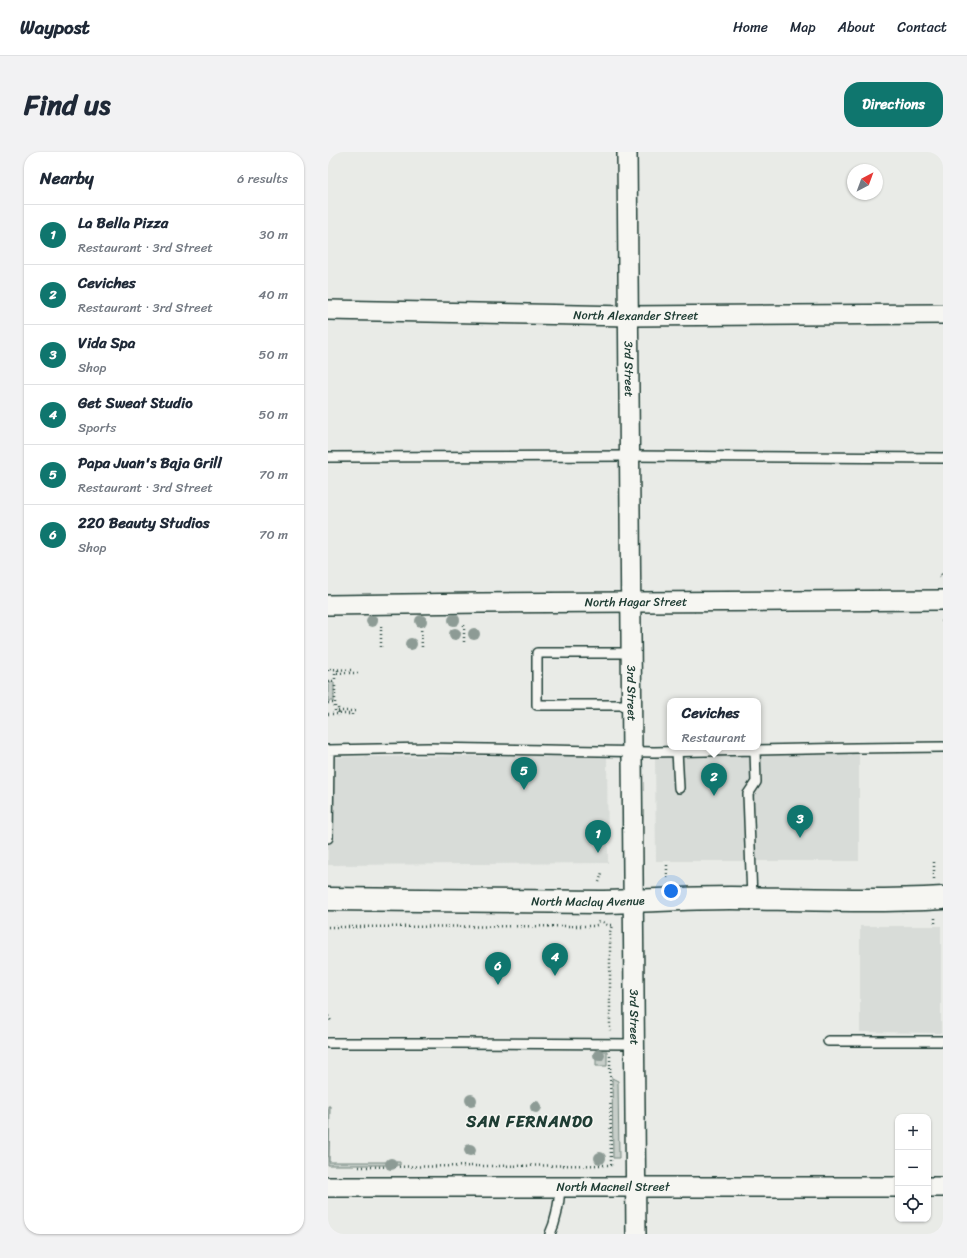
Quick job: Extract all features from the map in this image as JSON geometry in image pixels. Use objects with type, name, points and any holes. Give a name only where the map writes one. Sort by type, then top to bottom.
[{"type":"main road","name":"North Maclay Avenue","points":[[328,899],[633,901],[685,898],[752,898],[867,900],[938,889]]},
{"type":"street","name":"3rd Street","points":[[627,152],[636,1234]]},
{"type":"street","name":"North Alexander Street","points":[[328,310],[628,316],[943,314]]},
{"type":"street","name":"North Hagar Street","points":[[328,605],[943,600]]},
{"type":"street","name":"North Macneil Street","points":[[328,1187],[895,1187]]},
{"type":"street","points":[[931,1187],[943,1187]]},
{"type":"lane","points":[[328,457],[629,456],[943,458]]},
{"type":"lane","points":[[631,653],[537,653],[537,705],[631,705]]},
{"type":"lane","points":[[328,838],[329,750],[428,748],[632,752],[756,750],[756,782],[748,794],[752,898]]},
{"type":"lane","points":[[761,750],[943,748]]},
{"type":"lane","points":[[677,751],[678,788]]},
{"type":"lane","points":[[828,1041],[943,1041]]},
{"type":"lane","points":[[328,1044],[448,1042],[634,1044]]},
{"type":"lane","points":[[550,1234],[559,1209],[560,1188]]},
{"type":"path","points":[[381,626],[381,647]]},
{"type":"path","points":[[421,626],[422,647]]},
{"type":"path","points":[[464,626],[464,645]]},
{"type":"path","points":[[328,671],[328,669],[352,670],[352,668]]},
{"type":"path","points":[[338,669],[338,675]]},
{"type":"path","points":[[358,673],[335,673],[335,711],[358,711]]},
{"type":"path","points":[[328,681],[335,681]]},
{"type":"path","points":[[328,703],[335,703]]},
{"type":"path","points":[[338,708],[338,715]]},
{"type":"path","points":[[328,714],[352,714],[352,716]]},
{"type":"path","points":[[934,862],[938,889]]},
{"type":"path","points":[[667,865],[668,883]]},
{"type":"path","points":[[599,883],[602,873]]},
{"type":"path","points":[[328,927],[593,926],[597,925],[600,920],[606,925],[612,925],[610,932],[611,1165],[352,1167]]},
{"type":"path","points":[[328,1016],[331,1022]]},
{"type":"shaded area","points":[[328,682],[334,682],[334,701],[328,701]]},
{"type":"shaded area","points":[[859,754],[859,861],[656,861],[655,755]]},
{"type":"shaded area","points":[[607,755],[608,863],[328,865],[328,757]]},
{"type":"shaded area","points":[[860,926],[941,926],[941,1033],[860,1032]]},
{"type":"shaded area","points":[[596,1051],[607,1051],[607,1066],[596,1066]]},
{"type":"shaded area","points":[[612,1078],[618,1081],[619,1158],[613,1158]]},
{"type":"shaded area","points":[[328,1106],[330,1106],[329,1162],[400,1162],[400,1165],[328,1165]]},
{"type":"place","name":"Papa Juan's Baja Grill","points":[[524,790]]},
{"type":"place","name":"Ceviches","points":[[714,796]]},
{"type":"place","name":"Vida Spa","points":[[800,838]]},
{"type":"place","name":"La Bella Pizza","points":[[598,853]]},
{"type":"place","name":"Get Sweat Studio","points":[[555,976]]},
{"type":"place","name":"220 Beauty Studios","points":[[498,985]]},
{"type":"district","name":"SAN FERNANDO","points":[[530,1121]]}]
